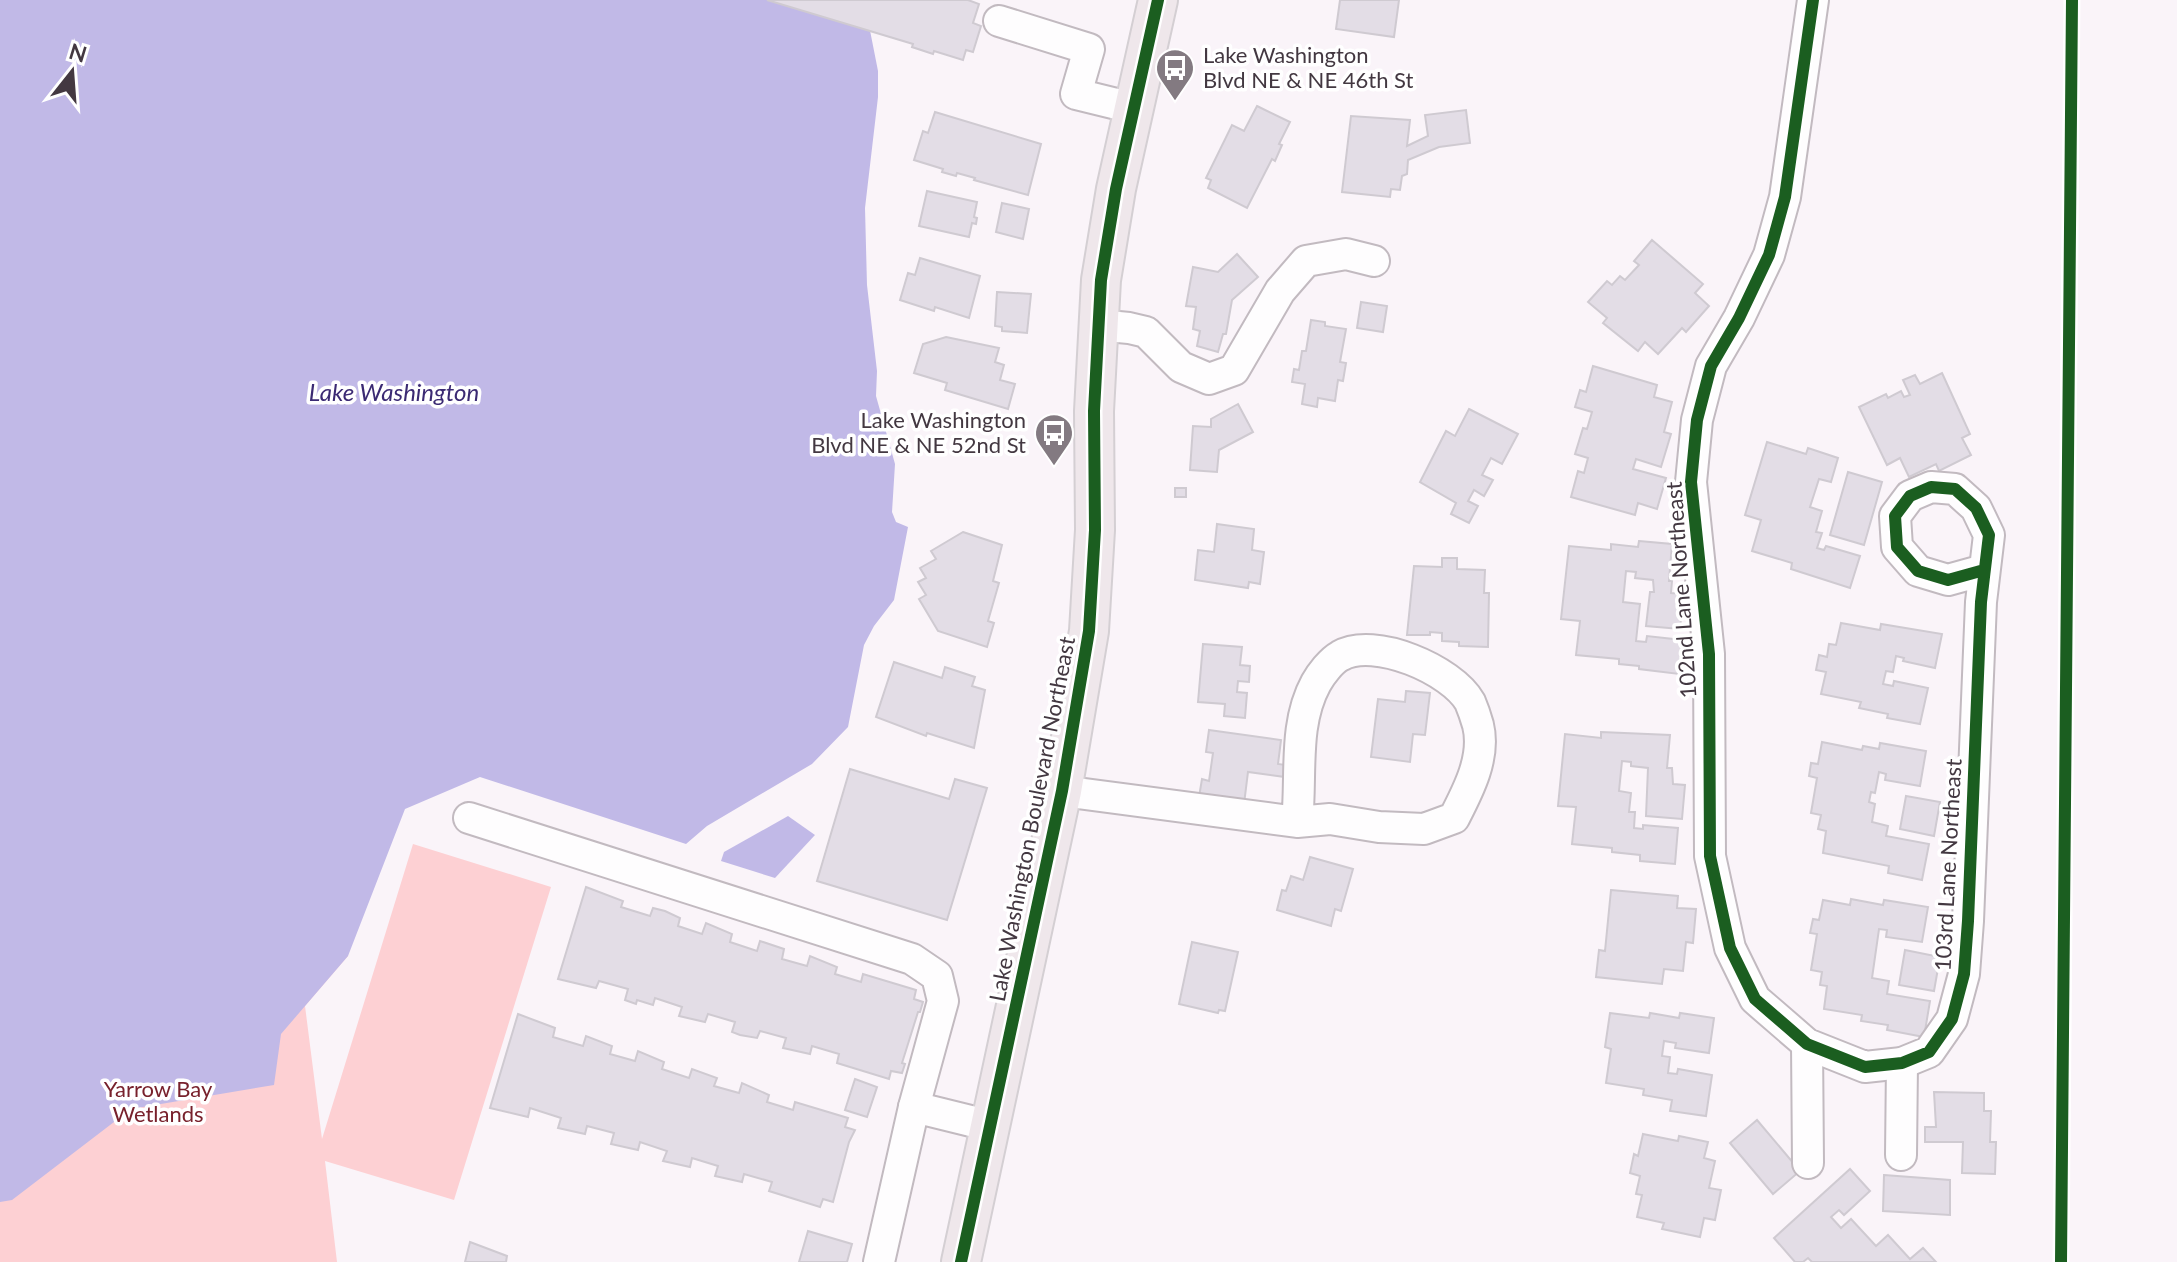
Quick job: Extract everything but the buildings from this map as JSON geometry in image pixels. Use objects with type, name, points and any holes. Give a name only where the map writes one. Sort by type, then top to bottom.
[{"type":"main road","name":"Lake Washington Boulevard Northeast","points":[[961,1262],[1062,791],[1089,631],[1095,530],[1094,411],[1101,280],[1113,204],[1158,0]]},
{"type":"street","name":"102nd Lane Northeast","points":[[1755,999],[1730,948],[1710,856],[1709,654],[1691,482],[1697,420],[1711,366],[1739,318],[1769,255],[1785,197],[1813,0]]},
{"type":"street","points":[[999,21],[1089,49],[1076,94],[1133,108]]},
{"type":"street","points":[[1097,325],[1146,332],[1181,367],[1209,379],[1234,370],[1280,291],[1306,261],[1346,254],[1374,261]]},
{"type":"street","name":"103rd Lane Northeast","points":[[1755,999],[1807,1044],[1865,1067],[1902,1063],[1929,1052],[1952,1019],[1964,974],[1984,570]]},
{"type":"street","points":[[1062,791],[1297,822],[1330,819],[1379,827],[1424,829],[1454,818],[1472,782],[1479,747],[1479,727],[1469,700],[1451,683],[1403,654],[1380,649],[1340,655],[1316,682],[1305,710],[1300,746],[1297,822]]},
{"type":"street","points":[[469,818],[912,959],[937,976],[943,1001],[914,1107],[879,1262]]},
{"type":"street","points":[[1807,1044],[1808,1163]]},
{"type":"street","points":[[1901,1155],[1902,1063]]},
{"type":"street","points":[[914,1107],[991,1126]]},
{"type":"green space","name":"Yarrow Bay Wetlands","points":[[0,838],[348,956],[305,1006],[322,1139],[413,844],[551,887],[454,1200],[325,1161],[337,1262],[0,1262]]},
{"type":"water","name":"Lake Washington","points":[[0,0],[864,0],[878,71],[878,97],[865,208],[867,285],[877,371],[876,396],[895,464],[892,512],[896,522],[908,527],[894,600],[864,645],[848,727],[812,764],[707,826],[686,844],[480,777],[405,809],[348,956],[281,1034],[274,1085],[131,1109],[12,1200],[0,1202]]},
{"type":"water","points":[[788,816],[815,835],[775,878],[721,861],[724,852]]},
{"type":"cycle path","points":[[961,1262],[1062,791],[1089,631],[1095,530],[1094,411],[1101,280],[1116,189],[1158,0]]},
{"type":"cycle path","points":[[1813,0],[1785,197],[1769,255],[1739,318],[1711,366],[1697,420],[1691,482],[1709,654],[1710,856],[1730,948],[1755,999],[1807,1044],[1865,1067],[1902,1063],[1929,1052],[1952,1019],[1964,974],[1981,602],[1989,535],[1976,508],[1955,489],[1931,487],[1910,496],[1895,516],[1897,547],[1918,571],[1948,580],[1984,570]]},
{"type":"cycle path","points":[[2061,1262],[2072,0]]},
{"type":"place","name":"Lake Washington Blvd NE & NE 46th St","points":[[1175,102]]},
{"type":"place","name":"Lake Washington Blvd NE & NE 52nd St","points":[[1054,467]]}]
